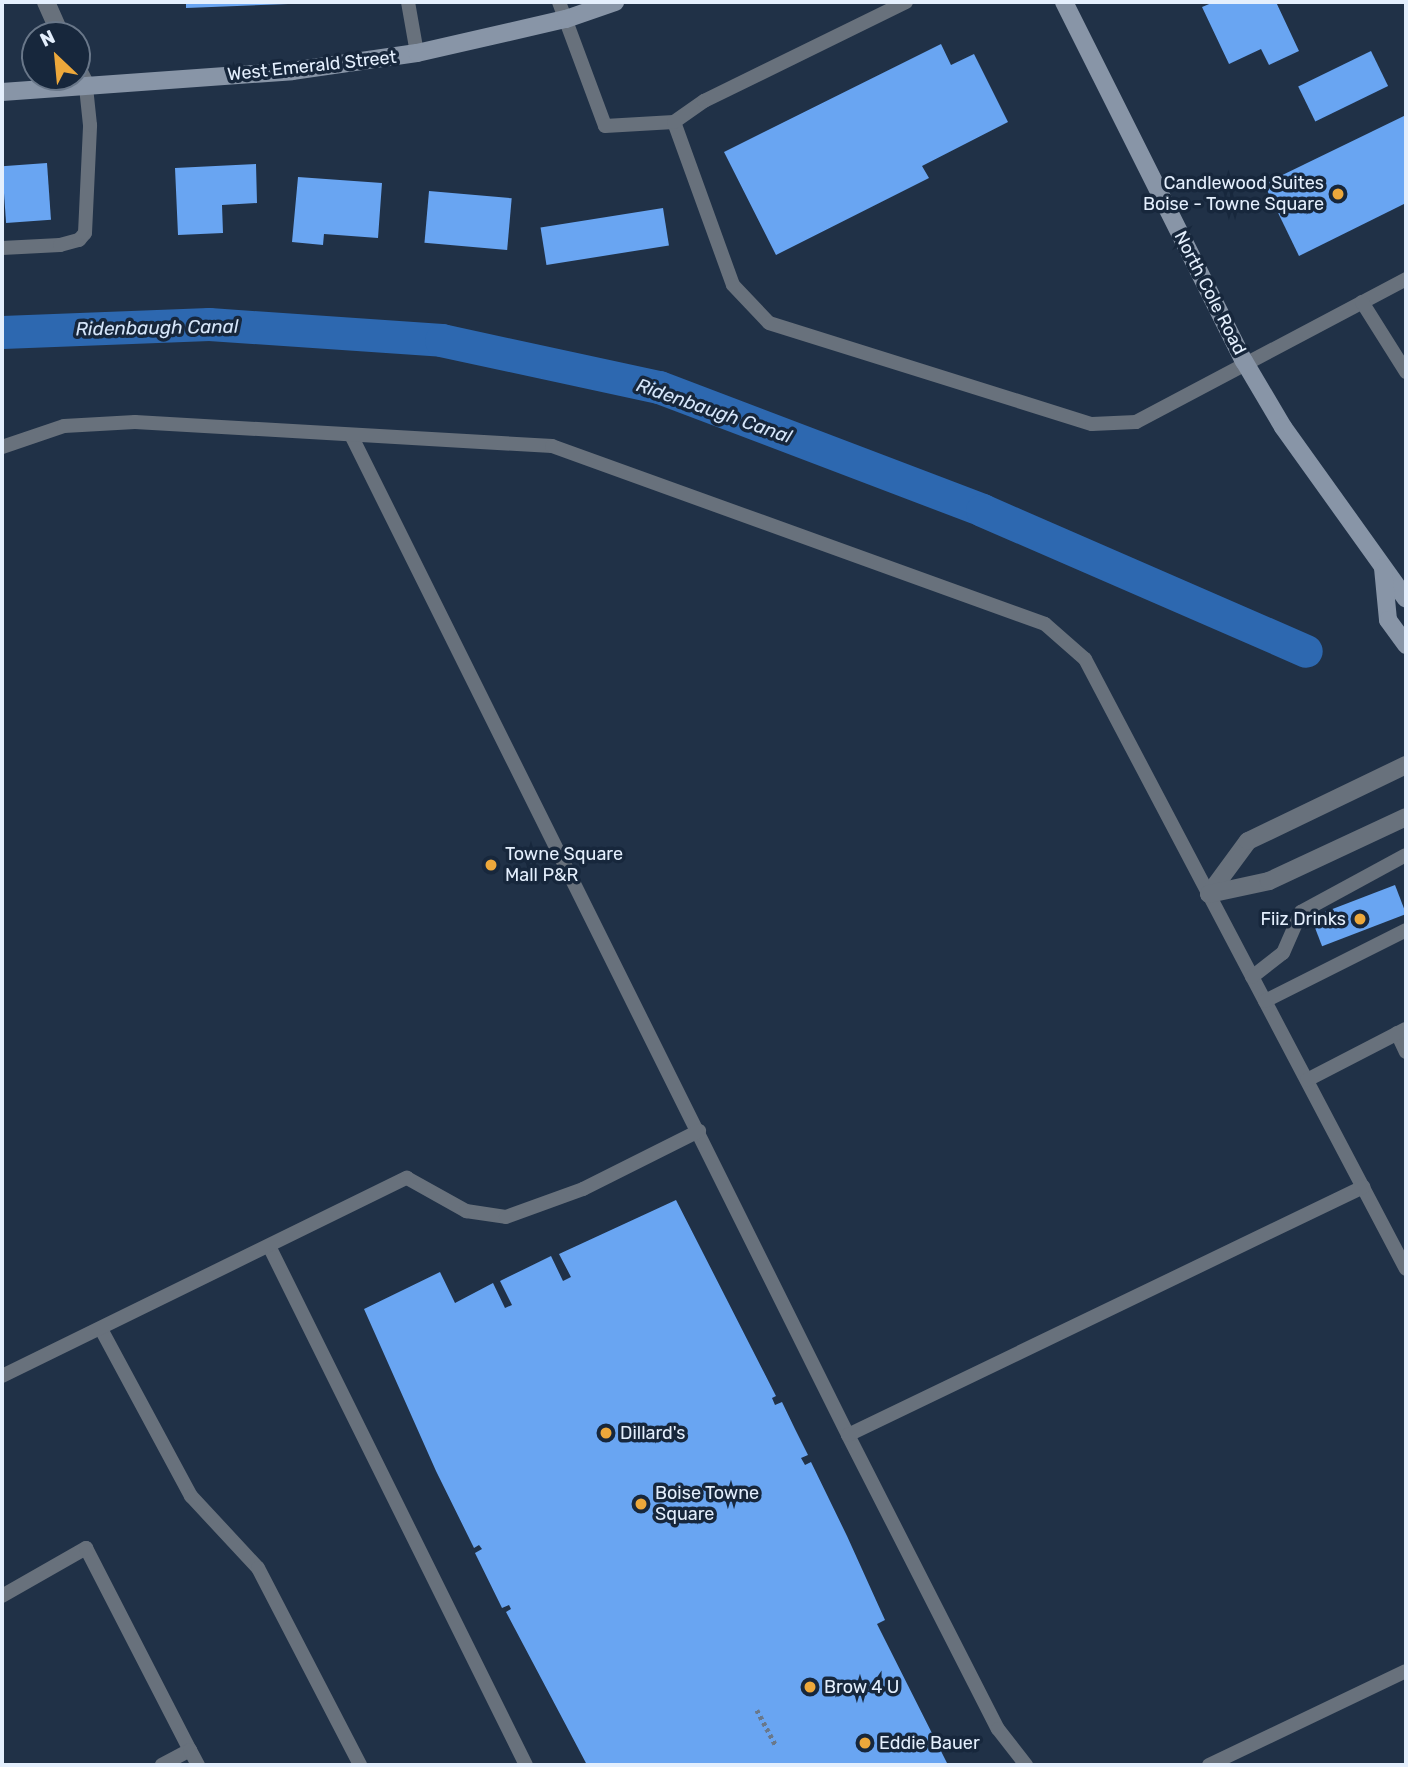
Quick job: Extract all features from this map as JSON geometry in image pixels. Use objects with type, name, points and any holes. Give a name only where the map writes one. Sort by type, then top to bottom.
[{"type":"main road","name":"West Emerald Street","points":[[91,86],[292,71],[417,53],[566,19],[615,2]]},
{"type":"main road","name":"North Cole Road","points":[[1064,2],[1244,361],[1283,428],[1383,568],[1406,580]]},
{"type":"main road","name":"West Emerald Street","points":[[2,92],[21,91]]},
{"type":"main road","points":[[1383,568],[1406,599]]},
{"type":"main road","points":[[1383,568],[1388,620],[1406,645]]},
{"type":"street","points":[[46,2],[55,21]]},
{"type":"street","points":[[1209,894],[1248,841],[1406,765]]},
{"type":"street","points":[[1209,894],[1269,881],[1406,817]]},
{"type":"lane","points":[[408,2],[417,53]]},
{"type":"lane","points":[[559,2],[605,126],[674,122],[704,101],[906,2]]},
{"type":"lane","points":[[2,248],[60,245],[79,240],[85,233],[90,152],[86,91]]},
{"type":"lane","points":[[674,122],[733,285],[769,323],[1091,424],[1136,422],[1244,361],[1406,279]]},
{"type":"lane","points":[[1362,302],[1406,372]]},
{"type":"lane","points":[[2,447],[64,426],[135,422],[552,446],[1045,624],[1085,659],[1363,1187],[1403,1254],[1406,1269]]},
{"type":"lane","points":[[351,435],[848,1435],[998,1729],[1026,1765]]},
{"type":"lane","points":[[1252,977],[1283,953],[1301,912],[1406,855]]},
{"type":"lane","points":[[1265,1001],[1406,930]]},
{"type":"lane","points":[[1307,1080],[1402,1031],[1406,1052]]},
{"type":"lane","points":[[2,1376],[407,1178],[466,1212],[506,1217],[583,1189],[699,1131]]},
{"type":"lane","points":[[848,1435],[1363,1187]]},
{"type":"lane","points":[[269,1246],[526,1765]]},
{"type":"lane","points":[[101,1329],[191,1496],[258,1567],[360,1765]]},
{"type":"lane","points":[[2,1596],[86,1548],[198,1765]]},
{"type":"lane","points":[[1209,1765],[1406,1671]]},
{"type":"lane","points":[[162,1765],[190,1750]]},
{"type":"path","points":[[757,1710],[776,1745]]},
{"type":"building","points":[[186,2],[288,2],[288,4],[186,8]]},
{"type":"building","points":[[1214,2],[1276,2],[1299,51],[1269,65],[1261,49],[1229,64],[1202,7]]},
{"type":"building","points":[[941,44],[951,65],[974,54],[1008,122],[922,166],[929,178],[776,255],[724,152]]},
{"type":"building","points":[[1371,51],[1388,86],[1315,122],[1298,87]]},
{"type":"building","name":"Candlewood Suites Boise - Towne Square","points":[[1406,115],[1406,203],[1299,256],[1264,184]]},
{"type":"building","points":[[47,163],[51,220],[6,223],[2,166]]},
{"type":"building","points":[[256,164],[257,203],[222,205],[223,233],[178,235],[175,168]]},
{"type":"building","points":[[298,177],[382,183],[378,238],[324,234],[323,245],[292,242]]},
{"type":"building","points":[[429,191],[512,198],[507,250],[424,243]]},
{"type":"building","points":[[663,208],[669,246],[546,265],[541,227]]},
{"type":"building","name":"Fiiz Drinks","points":[[1395,885],[1406,914],[1322,946],[1311,917]]},
{"type":"building","name":"Boise Towne Square","points":[[676,1200],[776,1396],[772,1398],[775,1405],[782,1402],[808,1455],[801,1458],[805,1465],[811,1462],[847,1536],[885,1620],[877,1624],[948,1765],[587,1765],[506,1612],[511,1609],[509,1605],[502,1608],[475,1553],[482,1549],[479,1545],[474,1548],[436,1471],[364,1309],[440,1272],[455,1303],[493,1283],[505,1308],[512,1305],[500,1281],[551,1256],[563,1281],[571,1277],[559,1254]]},
{"type":"waterway","name":"Ridenbaugh Canal","points":[[2,332],[209,324],[441,340],[659,387],[982,510],[1306,651]]},
{"type":"place","name":"Candlewood Suites Boise - Towne Square","points":[[1338,194]]},
{"type":"place","name":"Towne Square Mall P&R","points":[[491,865]]},
{"type":"place","name":"Fiiz Drinks","points":[[1360,919]]},
{"type":"place","name":"Dillard's","points":[[606,1433]]},
{"type":"place","name":"Boise Towne Square","points":[[641,1504]]},
{"type":"place","name":"Brow 4 U","points":[[810,1687]]},
{"type":"place","name":"Eddie Bauer","points":[[865,1743]]}]
